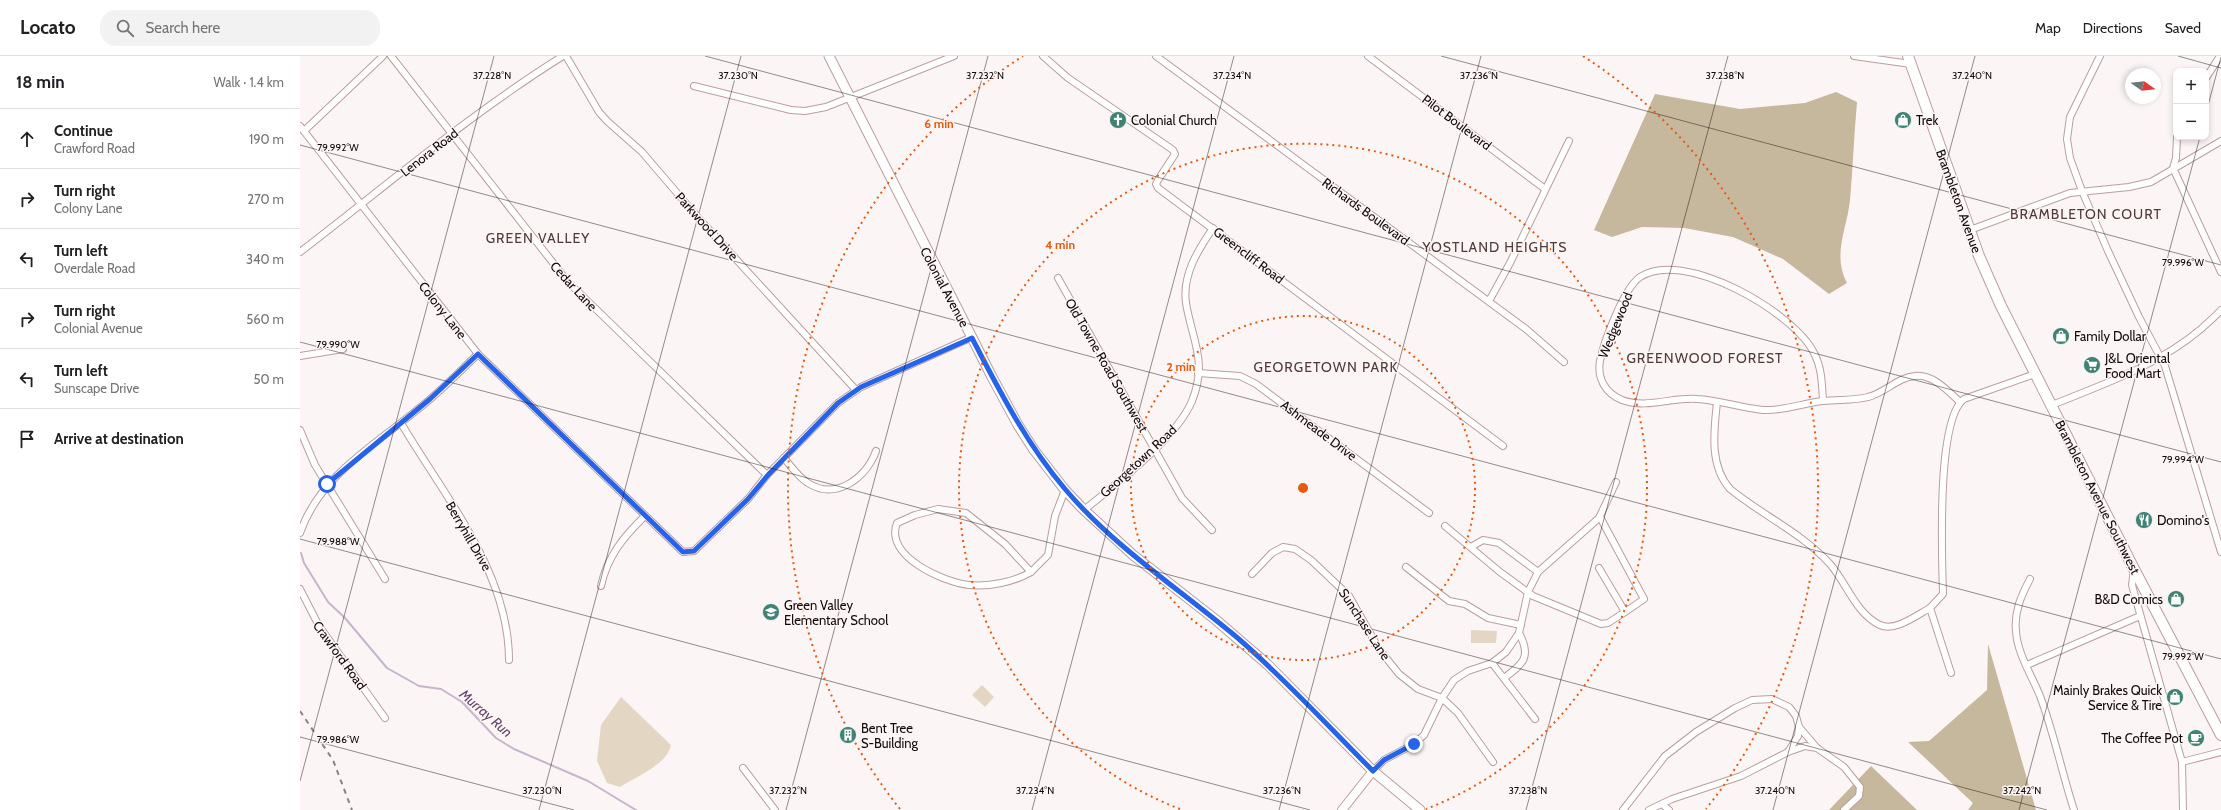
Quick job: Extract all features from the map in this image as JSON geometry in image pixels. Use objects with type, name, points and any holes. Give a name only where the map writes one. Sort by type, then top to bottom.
[{"type":"main road","name":"Colonial Avenue","points":[[829,56],[849,98],[1018,425],[1065,490],[1084,510],[1133,555],[1216,620],[1267,664],[1373,771],[1420,810]]},
{"type":"main road","name":"Brambleton Avenue","points":[[1909,60],[1991,284],[2020,343]]},
{"type":"main road","name":"Brambleton Avenue Southwest","points":[[2020,343],[2134,569],[2221,735]]},
{"type":"street","points":[[302,129],[383,56]]},
{"type":"street","name":"Cedar Lane","points":[[391,56],[568,282],[768,475]]},
{"type":"street","name":"Lenora Road","points":[[300,252],[504,94],[562,56]]},
{"type":"street","name":"Parkwood Drive","points":[[566,56],[599,112],[642,152],[701,221],[856,390]]},
{"type":"street","points":[[694,86],[791,110],[816,109],[849,98],[954,56]]},
{"type":"street","name":"Greencliff Road","points":[[1043,56],[1068,78],[1173,150],[1175,154],[1174,158],[1156,184],[1503,446]]},
{"type":"street","name":"Richards Boulevard","points":[[1156,56],[1489,301],[1543,342],[1564,362]]},
{"type":"street","name":"Pilot Boulevard","points":[[1368,56],[1545,189]]},
{"type":"street","points":[[1854,56],[1909,60]]},
{"type":"street","points":[[2100,56],[2076,102],[2067,127],[2070,158],[2082,191],[2139,317],[2167,372],[2221,552]]},
{"type":"street","points":[[2209,73],[2220,56]]},
{"type":"street","name":"Colony Lane","points":[[302,129],[478,354],[683,552],[694,551],[748,499],[768,475]]},
{"type":"street","points":[[2177,140],[2176,158],[2173,168],[2220,270]]},
{"type":"street","points":[[1489,301],[1569,141]]},
{"type":"street","points":[[1970,230],[2049,200],[2082,191],[2140,185],[2164,176],[2173,168],[2206,152],[2221,141]]},
{"type":"street","name":"Georgetown Road","points":[[1084,510],[1155,448],[1180,422],[1187,410],[1194,392],[1198,373],[1198,348],[1186,302],[1186,290],[1193,261],[1213,228]]},
{"type":"street","name":"Wedgewood","points":[[1823,401],[1821,374],[1814,352],[1792,327],[1742,291],[1716,279],[1679,270],[1648,273],[1634,282],[1619,308],[1600,361],[1599,372],[1603,385],[1615,396],[1632,402],[1661,402],[1684,399],[1775,410],[1823,401],[1866,398],[1884,391],[1906,378],[1916,376],[1939,383],[1960,402]]},
{"type":"street","name":"Old Towne Road Southwest","points":[[1058,278],[1182,498],[1212,530]]},
{"type":"street","points":[[2052,405],[2129,374],[2160,357],[2190,338],[2221,310]]},
{"type":"street","points":[[768,475],[838,403],[856,390],[972,338]]},
{"type":"street","points":[[300,356],[343,349]]},
{"type":"street","points":[[300,533],[311,507],[327,484],[430,399],[478,354]]},
{"type":"street","name":"Ashmeade Drive","points":[[1198,373],[1240,376],[1256,384],[1429,513]]},
{"type":"street","points":[[1717,402],[1715,441],[1718,466],[1720,475],[1730,489],[1822,555],[1873,621],[1881,625],[1894,626],[1930,608],[1943,594],[1941,541],[1946,451],[1951,422],[1960,402],[2035,374]]},
{"type":"street","name":"Berryhill Drive","points":[[401,423],[469,534],[491,574],[504,615],[509,660]]},
{"type":"street","points":[[300,430],[308,452],[385,579]]},
{"type":"street","points":[[784,458],[808,483],[830,489],[847,485],[862,475],[868,469],[876,451]]},
{"type":"street","points":[[1342,810],[1373,771],[1384,760],[1420,739],[1430,725],[1448,687],[1461,675],[1492,663],[1506,652],[1519,633],[1528,592],[1538,572],[1600,516],[1616,482]]},
{"type":"street","points":[[1031,572],[1005,544],[966,513],[938,509],[915,515],[897,523],[894,530],[898,544],[910,559],[933,574],[970,585],[994,584],[1022,577],[1031,572],[1048,555],[1055,516],[1065,490]]},
{"type":"street","points":[[601,586],[607,564],[614,552],[645,516]]},
{"type":"street","points":[[1445,526],[1500,572],[1528,592],[1601,624],[1608,623],[1644,599],[1600,516]]},
{"type":"street","points":[[1471,547],[1483,540],[1499,543],[1538,572]]},
{"type":"street","name":"Sunchase Lane","points":[[1252,574],[1279,548],[1289,547],[1295,549],[1326,572],[1349,596],[1380,649],[1399,674],[1418,689],[1442,698]]},
{"type":"street","points":[[1406,567],[1445,599],[1464,604],[1488,618],[1521,625]]},
{"type":"street","points":[[1599,568],[1624,612]]},
{"type":"street","points":[[2134,569],[2132,585],[2182,762],[2183,810]]},
{"type":"street","points":[[2030,579],[2020,598],[2015,622],[2018,644],[2040,698],[2074,810]]},
{"type":"street","name":"Crawford Road","points":[[300,589],[318,626],[385,718]]},
{"type":"street","points":[[1930,608],[1951,673]]},
{"type":"street","points":[[2027,665],[2140,616]]},
{"type":"street","points":[[1504,678],[1520,667],[1525,658],[1526,650],[1519,633]]},
{"type":"street","points":[[1492,663],[1535,719]]},
{"type":"street","points":[[1442,698],[1458,713],[1493,762]]},
{"type":"street","points":[[1623,810],[1665,756],[1706,725],[1752,700],[1772,699],[1789,707],[1796,716],[1799,727],[1817,748],[1844,767],[1860,787],[1859,796],[1844,810]]},
{"type":"street","points":[[1788,752],[1795,742],[1799,727]]},
{"type":"street","points":[[1649,810],[1741,776],[1788,752],[1805,746],[1817,748]]},
{"type":"street","points":[[2182,762],[2221,752]]},
{"type":"street","points":[[743,768],[775,810]]},
{"type":"street","points":[[1662,804],[1669,810]]},
{"type":"shaded area","points":[[1836,92],[1857,102],[1850,200],[1841,252],[1843,273],[1847,283],[1829,294],[1783,259],[1733,237],[1684,228],[1642,227],[1612,237],[1594,230],[1655,94],[1740,109],[1805,103]]},
{"type":"shaded area","points":[[1471,630],[1497,631],[1496,643],[1471,643]]},
{"type":"shaded area","points":[[1988,644],[2036,810],[1968,810],[1973,803],[1908,742],[1929,741],[1987,690]]},
{"type":"shaded area","points":[[982,685],[994,697],[985,707],[972,695]]},
{"type":"shaded area","points":[[621,697],[671,745],[663,759],[650,770],[620,787],[607,783],[597,761],[601,725]]},
{"type":"shaded area","points":[[1871,766],[1917,810],[1829,810]]},
{"type":"waterway","name":"Murray Run","points":[[301,553],[304,563],[328,602],[345,618],[387,668],[419,686],[441,689],[462,702],[496,738],[514,749],[588,781],[636,810]]},
{"type":"railway","points":[[300,711],[333,760],[352,810]]},
{"type":"place","name":"Colonial Church","points":[[1118,120]]},
{"type":"place","name":"Trek","points":[[1903,120]]},
{"type":"place","name":"Family Dollar","points":[[2061,336]]},
{"type":"place","name":"J&L Oriental Food Mart","points":[[2092,365]]},
{"type":"place","name":"Domino's","points":[[2144,520]]},
{"type":"place","name":"B&D Comics","points":[[2176,599]]},
{"type":"place","name":"Green Valley Elementary School","points":[[771,612]]},
{"type":"place","name":"Mainly Brakes Quick Service & Tire","points":[[2175,697]]},
{"type":"place","name":"Bent Tree S-Building","points":[[848,735]]},
{"type":"place","name":"The Coffee Pot","points":[[2196,738]]},
{"type":"district","name":"BRAMBLETON COURT","points":[[2086,214]]},
{"type":"district","name":"GREEN VALLEY","points":[[538,238]]},
{"type":"district","name":"YOSTLAND HEIGHTS","points":[[1495,247]]},
{"type":"district","name":"GREENWOOD FOREST","points":[[1705,358]]},
{"type":"district","name":"GEORGETOWN PARK","points":[[1326,367]]},
{"type":"route","points":[[327,484],[430,399],[478,354],[598,472],[683,552],[687,553],[694,551],[748,499],[748,496],[844,397],[861,387],[972,338],[1018,425],[1034,450],[1065,490],[1105,530],[1146,566],[1216,620],[1267,664],[1373,771],[1384,760],[1414,744]]}]
